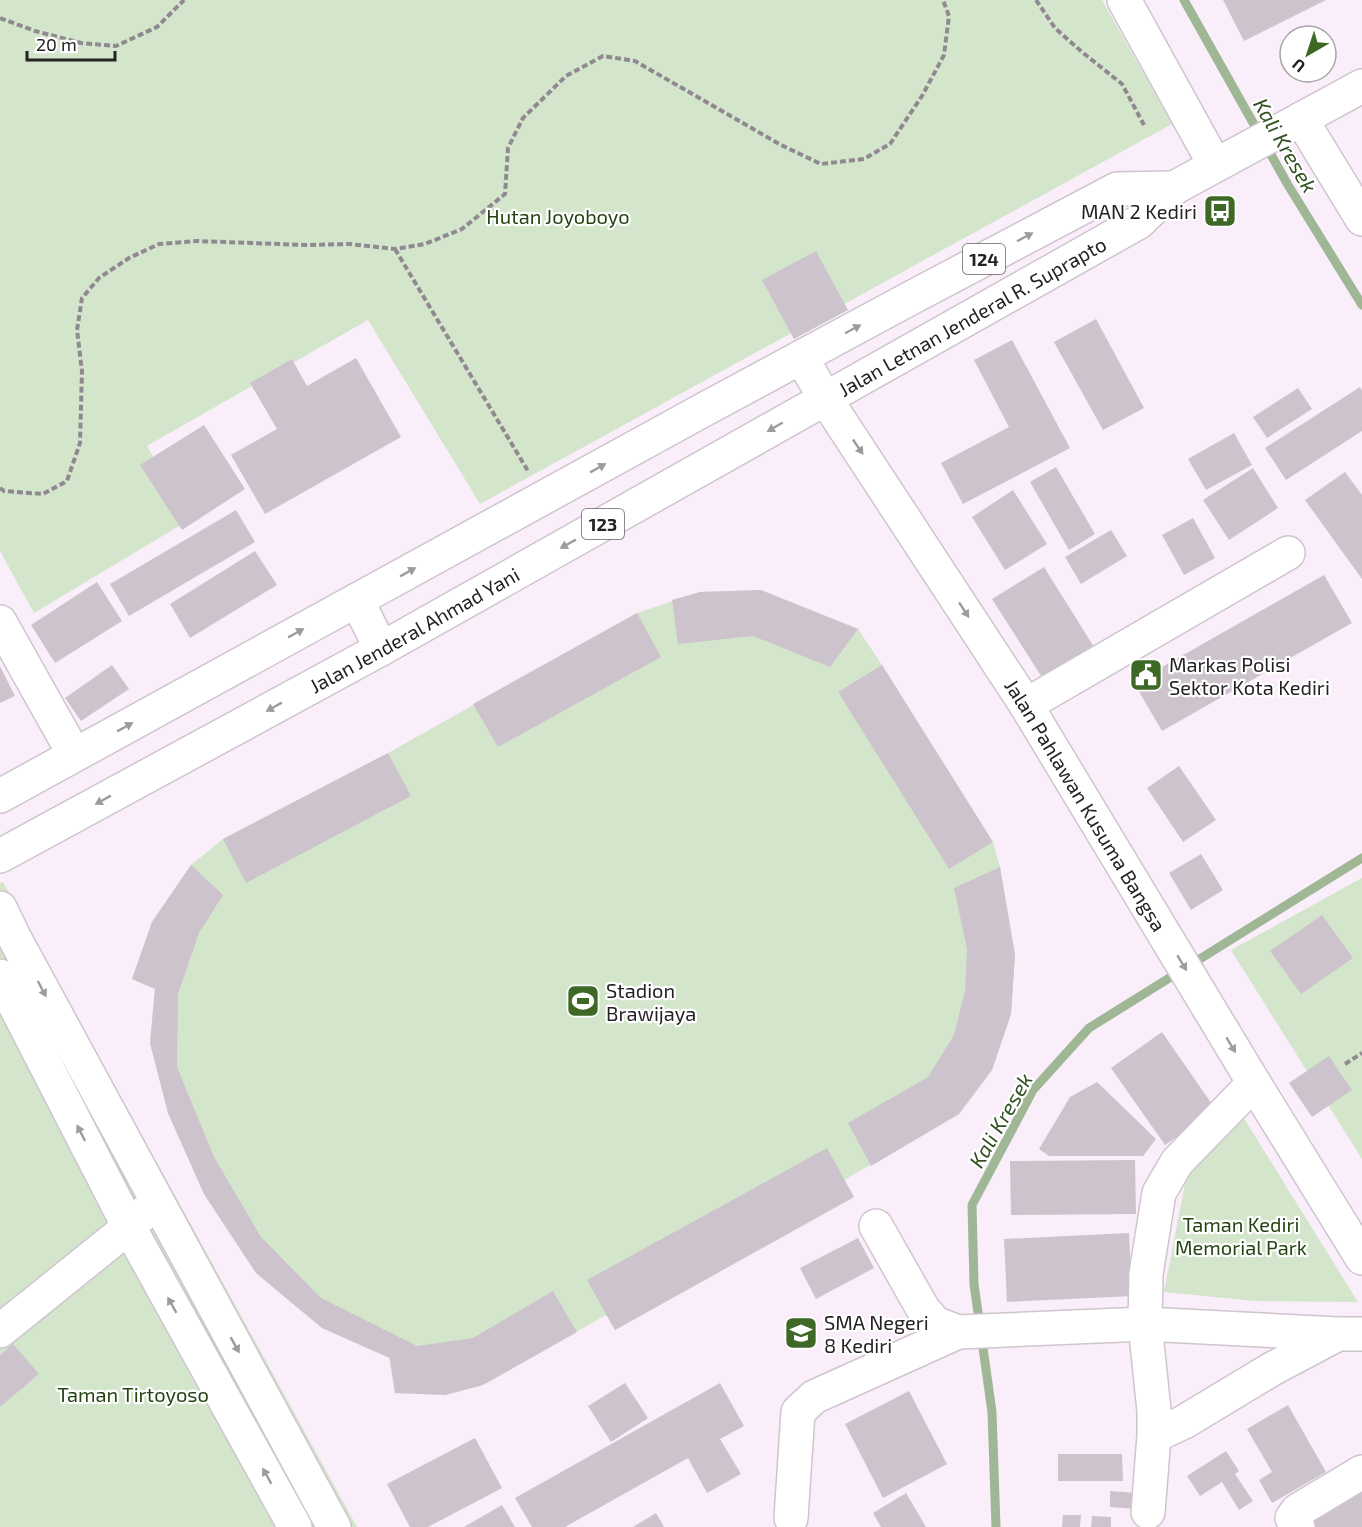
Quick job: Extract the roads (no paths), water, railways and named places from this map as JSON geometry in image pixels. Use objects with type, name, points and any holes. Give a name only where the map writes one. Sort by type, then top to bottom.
[{"type":"main road","points":[[1124,0],[1222,162]]},
{"type":"main road","name":"Jalan Letnan Jenderal R. Suprapto","points":[[825,398],[1139,222],[1174,188],[1362,86]]},
{"type":"main road","points":[[1288,127],[1362,219]]},
{"type":"main road","name":"Jalan Letnan Jenderal R. Suprapto","points":[[801,357],[1117,189],[1174,188]]},
{"type":"main road","name":"Jalan Pahlawan Kusuma Bangsa","points":[[801,357],[825,398],[1026,705],[1254,1083],[1358,1241]]},
{"type":"main road","name":"123","points":[[0,796],[801,357]]},
{"type":"main road","name":"Jalan Jenderal Ahmad Yani","points":[[0,856],[381,649],[825,398]]},
{"type":"main road","points":[[1026,705],[1288,553]]},
{"type":"main road","points":[[357,600],[381,649]]},
{"type":"main road","points":[[0,622],[74,754]]},
{"type":"main road","points":[[0,908],[156,1201],[334,1527]]},
{"type":"main road","points":[[0,976],[129,1227],[295,1527]]},
{"type":"main road","points":[[1148,1512],[1154,1411],[1145,1324],[1146,1274],[1159,1193],[1177,1162],[1254,1083]]},
{"type":"main road","points":[[0,1331],[129,1227],[156,1201]]},
{"type":"main road","points":[[876,1226],[923,1309],[935,1323],[958,1332]]},
{"type":"main road","points":[[791,1518],[798,1412],[814,1397],[958,1332],[1145,1324],[1350,1334]]},
{"type":"main road","points":[[1154,1436],[1184,1422],[1272,1369],[1350,1334]]},
{"type":"main road","points":[[1298,1527],[1292,1518],[1297,1511],[1362,1472]]},
{"type":"waterway","name":"Kali Kresek","points":[[1184,0],[1288,185],[1362,305]]},
{"type":"waterway","name":"Kali Kresek","points":[[996,1527],[992,1412],[974,1284],[972,1205],[1033,1090],[1089,1028],[1362,858]]},
{"type":"place","name":"MAN 2 Kediri","points":[[1220,211]]},
{"type":"place","name":"Markas Polisi Sektor Kota Kediri","points":[[1146,675]]},
{"type":"place","name":"Stadion Brawijaya","points":[[583,1001]]},
{"type":"place","name":"SMA Negeri 8 Kediri","points":[[801,1333]]},
{"type":"park label","name":"Hutan Joyoboyo","points":[[558,216]]},
{"type":"park label","name":"Taman Kediri Memorial Park","points":[[1241,1236]]},
{"type":"park label","name":"Taman Tirtoyoso","points":[[133,1394]]}]
